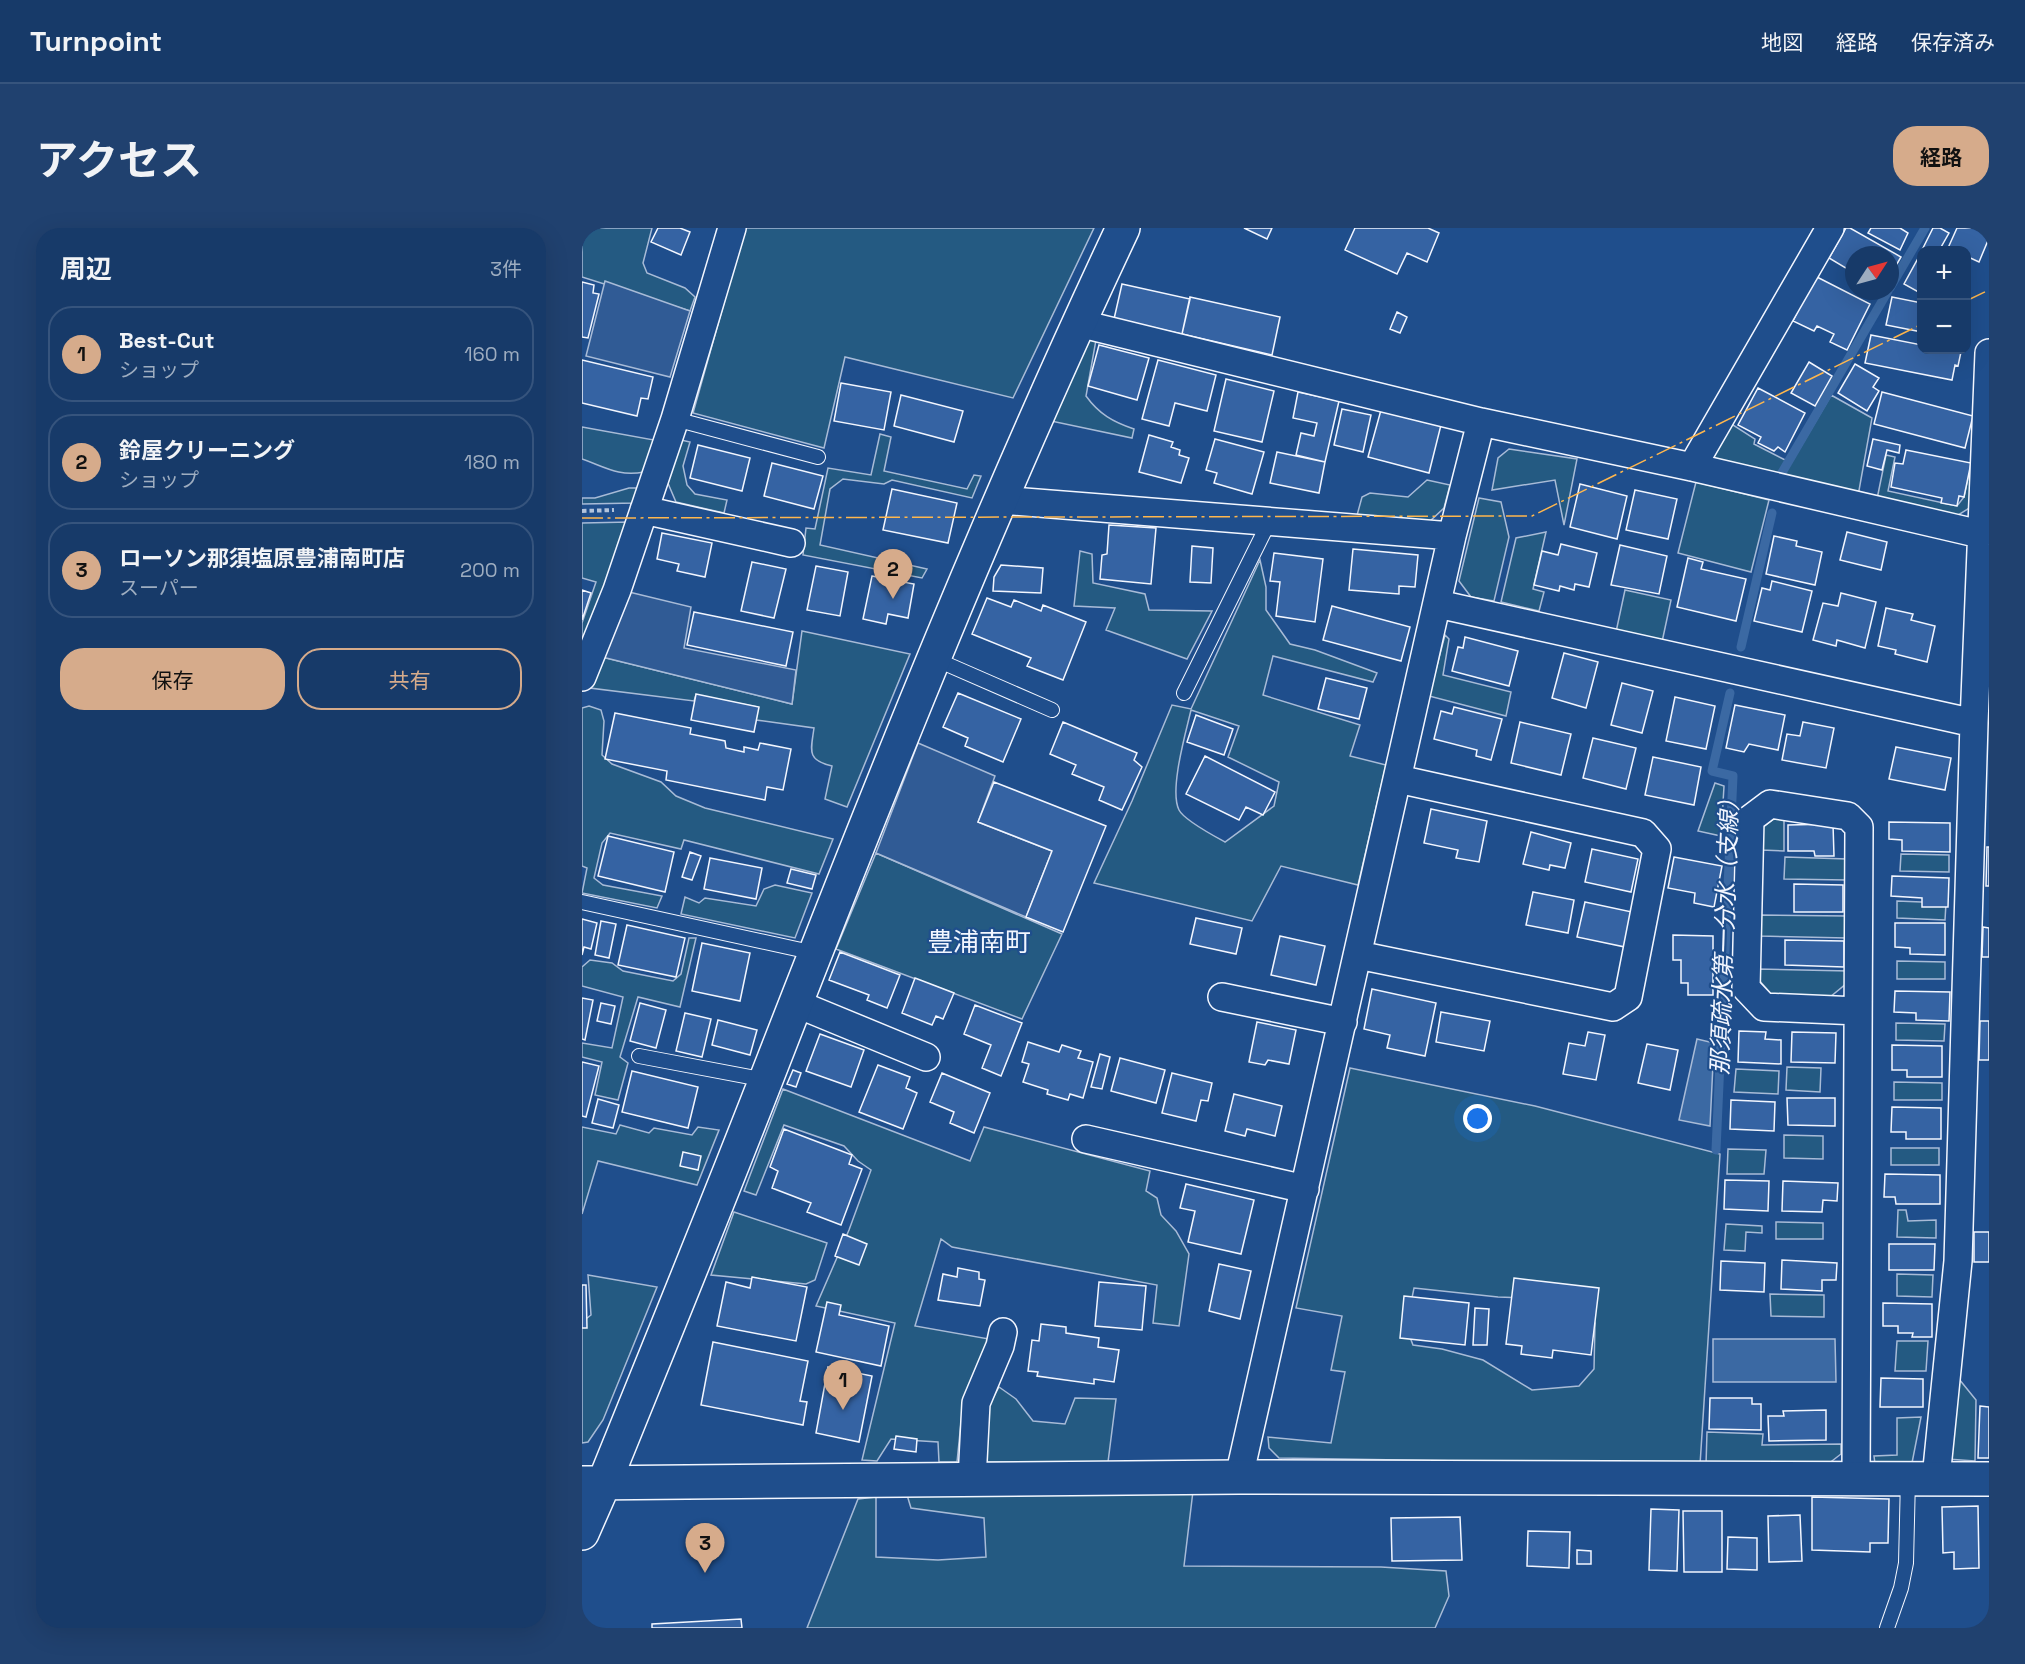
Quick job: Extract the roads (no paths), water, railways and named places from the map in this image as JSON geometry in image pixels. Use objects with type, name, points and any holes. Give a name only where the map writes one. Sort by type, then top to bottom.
[{"type":"street","points":[[582,677],[617,590],[675,419],[732,228]]},
{"type":"street","points":[[582,1533],[593,1483],[766,1080],[815,953],[1001,500],[1078,323],[1123,228]]},
{"type":"street","points":[[1692,468],[1830,228]]},
{"type":"street","points":[[1078,323],[1480,422],[1980,534]]},
{"type":"street","points":[[1922,1478],[1958,1261],[1980,832],[1974,723],[1989,352]]},
{"type":"street","points":[[1239,1477],[1452,536],[1480,422]]},
{"type":"street","points":[[1001,500],[1452,536]]},
{"type":"street","points":[[644,510],[791,543]]},
{"type":"street","points":[[1438,604],[1974,723]]},
{"type":"street","points":[[1358,955],[1613,1008],[1628,997],[1657,849],[1643,833],[1398,779]]},
{"type":"street","points":[[1856,1478],[1859,827],[1848,816],[1770,804],[1750,819],[1746,988],[1764,1007],[1858,1011]]},
{"type":"street","points":[[1222,997],[1343,1022]]},
{"type":"street","points":[[795,1003],[927,1057]]},
{"type":"street","points":[[1086,1139],[1305,1189]]},
{"type":"street","points":[[972,1480],[976,1403],[1000,1346],[1003,1332]]},
{"type":"street","points":[[593,1483],[1239,1477],[1989,1479]]},
{"type":"lane","points":[[675,419],[818,457]]},
{"type":"lane","points":[[1184,693],[1269,522]]},
{"type":"lane","points":[[935,659],[1052,710]]},
{"type":"lane","points":[[582,902],[815,953]]},
{"type":"lane","points":[[639,1056],[766,1080]]},
{"type":"lane","points":[[1887,1628],[1901,1588],[1922,1478]]},
{"type":"waterway","name":"那須疏水第一分水（支線）","points":[[1899,273],[1925,228]]},
{"type":"waterway","name":"那須疏水第一分水（支線）","points":[[1780,476],[1883,300]]},
{"type":"waterway","name":"那須疏水第一分水（支線）","points":[[1741,647],[1772,513]]},
{"type":"waterway","name":"那須疏水第一分水（支線）","points":[[1716,1150],[1733,776],[1712,771],[1730,693]]},
{"type":"place","name":"鈴屋クリーニング","points":[[893,599]]},
{"type":"place","name":"Best-Cut","points":[[843,1410]]},
{"type":"place","name":"ローソン那須塩原豊浦南町店","points":[[705,1573]]},
{"type":"district","name":"豊浦南町","points":[[979,942]]}]
